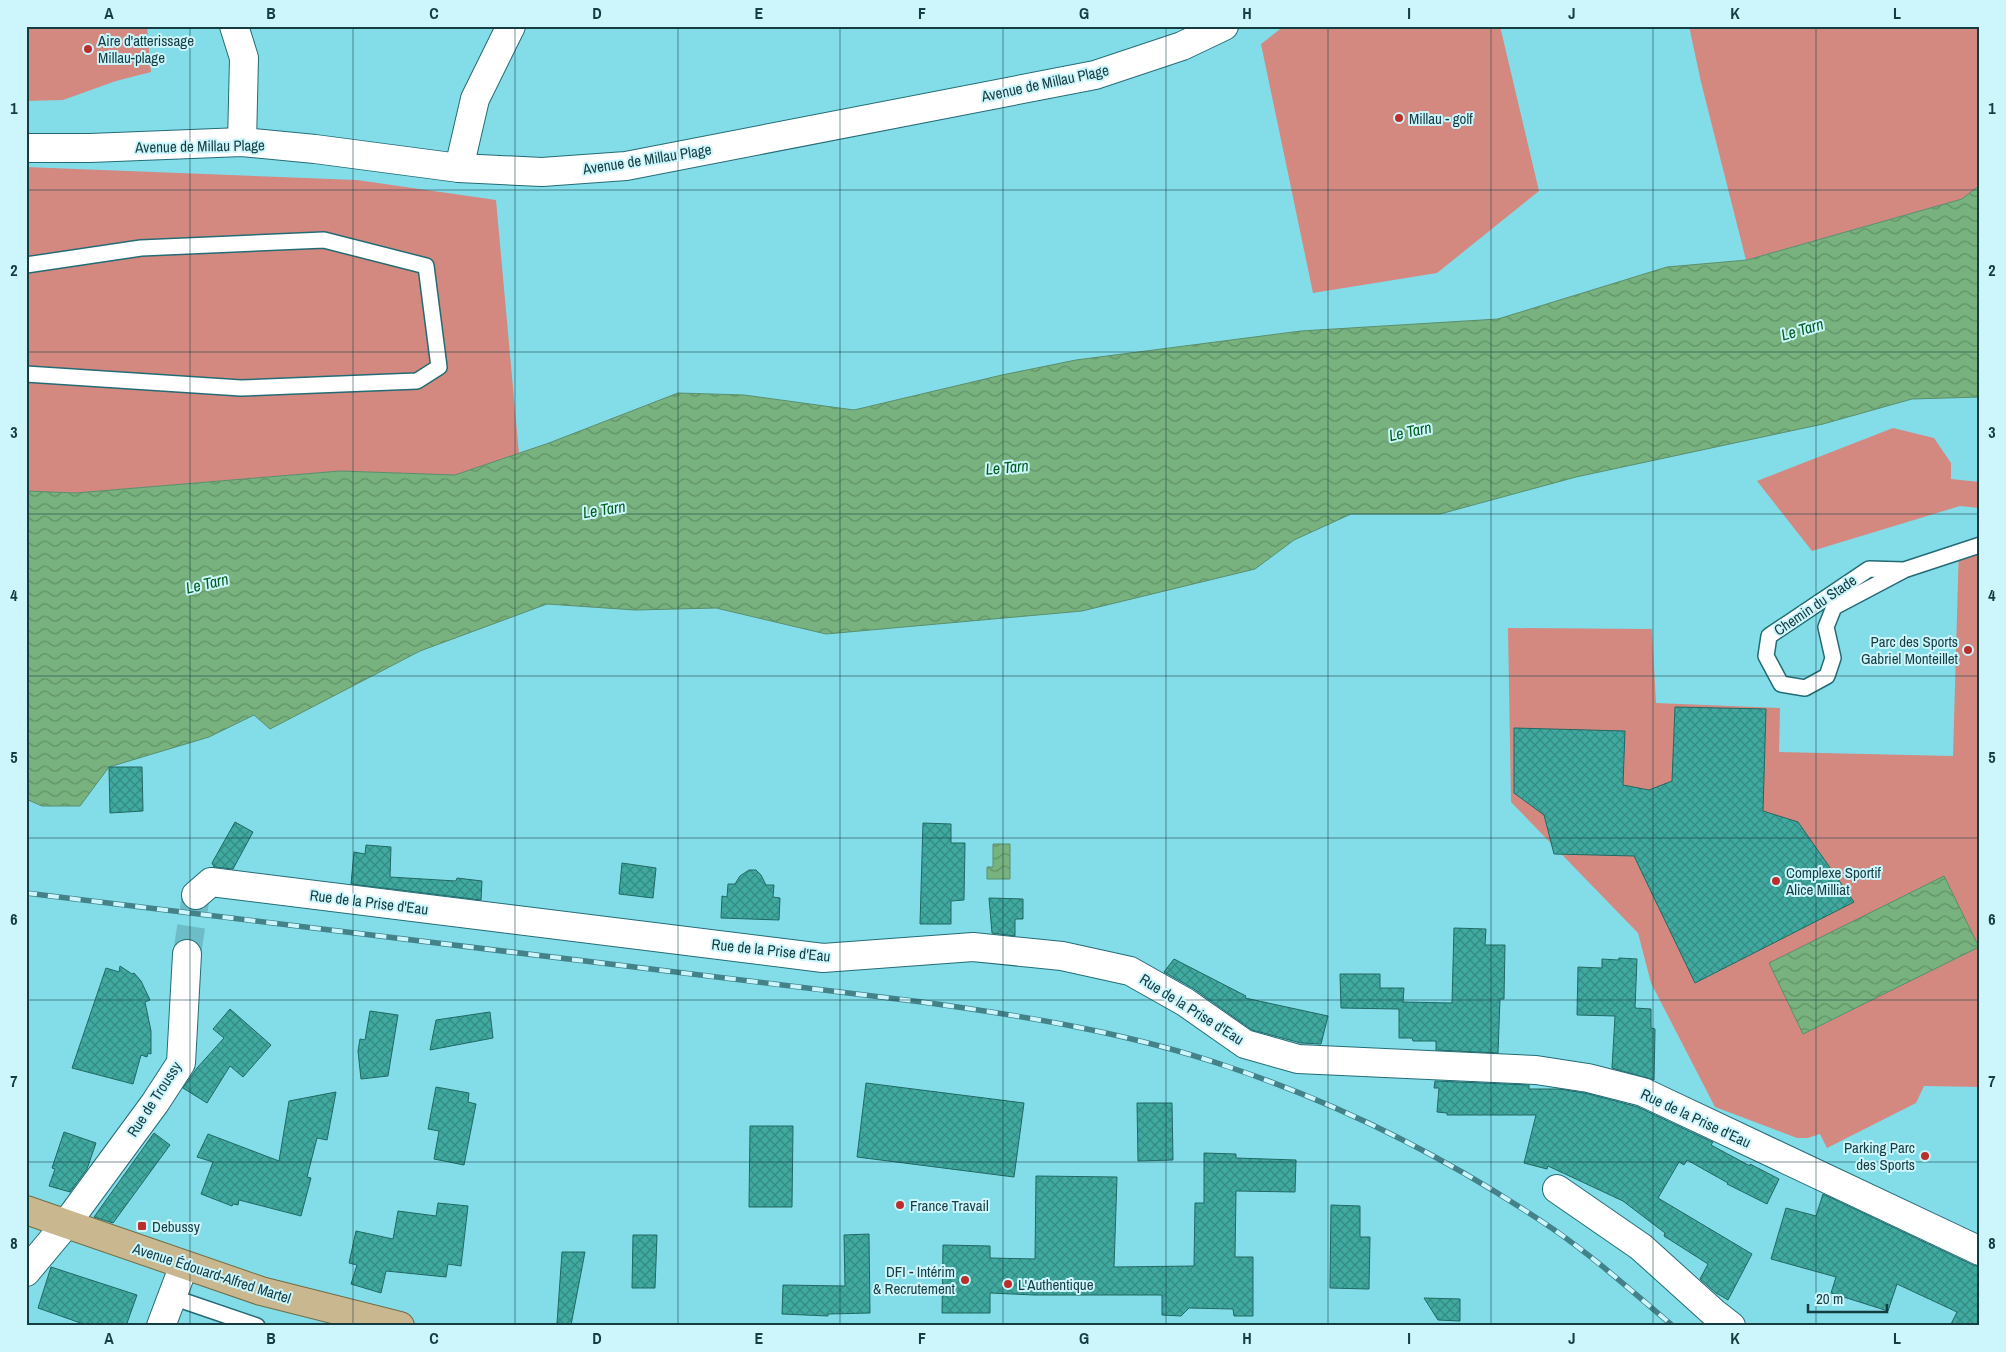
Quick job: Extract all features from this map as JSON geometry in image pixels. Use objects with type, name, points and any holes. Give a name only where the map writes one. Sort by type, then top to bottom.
[{"type":"main road","name":"Avenue Édouard-Alfred Martel","points":[[26,1210],[260,1291],[400,1326]]},
{"type":"street","points":[[234,26],[244,58],[242,142]]},
{"type":"street","points":[[459,168],[475,99],[511,26]]},
{"type":"street","name":"Avenue de Millau Plage","points":[[26,148],[90,148],[242,142],[315,149],[459,168],[542,172],[626,166],[1095,75],[1182,46],[1224,26]]},
{"type":"street","name":"Rue de la Prise d'Eau","points":[[196,895],[211,882],[823,958],[973,947],[1062,956],[1130,971],[1185,1002],[1246,1044],[1298,1059],[1536,1070],[1588,1078],[1643,1092],[1980,1251]]},
{"type":"street","name":"Rue de Troussy","points":[[26,1272],[66,1224],[156,1103],[181,1063],[187,954]]},
{"type":"street","points":[[1557,1189],[1640,1246],[1731,1326]]},
{"type":"street","points":[[161,1326],[184,1265]]},
{"type":"lane","points":[[26,265],[141,248],[324,240],[426,266],[439,367],[417,381],[241,388],[26,374]]},
{"type":"lane","name":"Chemin du Stade","points":[[1904,570],[1869,569],[1769,636],[1766,656],[1781,684],[1805,688],[1827,676],[1833,658],[1826,627],[1834,606],[1904,570],[1980,545]]},
{"type":"lane","points":[[172,1297],[257,1326]]},
{"type":"shaded area","name":"Aire d'atterissage Millau-plage","points":[[26,26],[147,26],[151,72],[116,81],[63,100],[26,101]]},
{"type":"shaded area","name":"Millau - golf","points":[[1284,26],[1500,26],[1539,191],[1437,273],[1313,293],[1261,44]]},
{"type":"shaded area","points":[[1689,26],[1980,26],[1980,185],[1962,199],[1746,260],[1701,82]]},
{"type":"shaded area","points":[[26,167],[357,180],[496,200],[519,454],[455,475],[340,471],[76,493],[26,491]]},
{"type":"shaded area","points":[[1893,428],[1934,438],[1951,463],[1951,479],[1980,482],[1980,508],[1960,506],[1812,551],[1757,481]]},
{"type":"shaded area","name":"Complexe Sportif Alice Milliat","points":[[1959,544],[1980,544],[1980,1087],[1924,1086],[1916,1103],[1827,1148],[1820,1134],[1808,1138],[1797,1138],[1715,1107],[1651,983],[1638,933],[1511,802],[1508,628],[1652,629],[1656,703],[1780,708],[1779,752],[1953,756]]},
{"type":"water","name":"Le Tarn","points":[[1980,185],[1980,397],[1912,399],[1823,424],[1576,477],[1440,514],[1351,514],[1294,540],[1255,569],[1082,611],[826,634],[716,608],[635,610],[547,604],[420,651],[270,729],[254,715],[209,737],[109,767],[80,806],[42,806],[26,799],[26,491],[76,493],[340,471],[455,475],[549,443],[678,393],[744,395],[854,410],[1002,375],[1076,360],[1301,331],[1498,319],[1667,267],[1747,260],[1962,199]]},
{"type":"water","points":[[993,844],[1010,844],[1010,879],[987,879],[987,867],[993,867]]},
{"type":"water","points":[[1944,876],[1979,947],[1803,1034],[1769,963]]},
{"type":"building","points":[[1675,707],[1766,709],[1763,811],[1798,822],[1854,902],[1695,983],[1634,856],[1554,854],[1544,815],[1514,793],[1514,728],[1625,731],[1623,785],[1649,790],[1672,781]]},
{"type":"building","points":[[109,767],[142,767],[143,811],[110,813]]},
{"type":"building","points":[[235,822],[253,832],[233,869],[214,867],[212,863]]},
{"type":"building","points":[[923,823],[951,824],[951,843],[965,843],[964,900],[951,901],[951,924],[920,924]]},
{"type":"building","points":[[366,845],[391,847],[390,877],[456,881],[457,878],[482,881],[481,900],[351,884],[354,852],[365,854]]},
{"type":"building","points":[[622,863],[656,868],[653,898],[619,894]]},
{"type":"building","points":[[749,870],[756,870],[766,885],[774,885],[773,897],[780,898],[779,920],[721,918],[722,896],[727,897],[728,884],[735,884],[740,876]]},
{"type":"building","points":[[989,898],[1023,899],[1023,919],[1015,919],[1015,936],[992,933]]},
{"type":"building","points":[[1454,928],[1486,929],[1485,945],[1505,945],[1504,999],[1500,999],[1498,1053],[1436,1050],[1436,1041],[1413,1041],[1412,1038],[1399,1038],[1399,1009],[1341,1008],[1340,974],[1380,974],[1380,988],[1404,988],[1403,1002],[1452,1003]]},
{"type":"building","points":[[1619,958],[1637,959],[1635,1008],[1651,1009],[1651,1028],[1655,1029],[1654,1080],[1612,1068],[1615,1016],[1577,1015],[1578,967],[1602,968],[1602,959],[1618,960]]},
{"type":"building","points":[[1174,959],[1246,996],[1245,998],[1328,1016],[1321,1044],[1301,1043],[1252,1030],[1194,989],[1164,972]]},
{"type":"building","points":[[120,966],[132,974],[134,973],[141,981],[150,1000],[145,1002],[151,1031],[151,1054],[148,1053],[147,1057],[141,1055],[133,1084],[72,1068],[106,968],[119,972]]},
{"type":"building","points":[[230,1009],[271,1045],[243,1077],[230,1066],[207,1103],[183,1088],[197,1068],[224,1038],[213,1029]]},
{"type":"building","points":[[370,1011],[398,1015],[388,1076],[361,1079],[358,1051],[360,1039],[365,1040]]},
{"type":"building","points":[[490,1012],[493,1038],[430,1050],[436,1020]]},
{"type":"building","points":[[1435,1081],[1529,1085],[1529,1089],[1559,1089],[1585,1093],[1638,1107],[1713,1142],[1711,1145],[1779,1179],[1767,1204],[1727,1184],[1687,1160],[1684,1165],[1679,1162],[1658,1198],[1752,1254],[1728,1300],[1716,1293],[1700,1279],[1708,1264],[1664,1236],[1665,1233],[1623,1201],[1548,1166],[1547,1169],[1524,1163],[1536,1115],[1447,1115],[1447,1113],[1437,1112],[1439,1088],[1434,1088]]},
{"type":"building","points":[[866,1083],[1024,1103],[1014,1177],[857,1157]]},
{"type":"building","points":[[436,1087],[469,1093],[468,1102],[476,1104],[464,1165],[434,1159],[439,1131],[428,1129]]},
{"type":"building","points":[[336,1092],[327,1140],[317,1138],[307,1177],[311,1178],[301,1216],[239,1200],[238,1205],[233,1204],[232,1206],[201,1194],[213,1162],[197,1157],[208,1134],[279,1161],[289,1101]]},
{"type":"building","points":[[1137,1103],[1172,1103],[1173,1160],[1138,1161]]},
{"type":"building","points":[[750,1126],[793,1126],[792,1207],[749,1207]]},
{"type":"building","points":[[64,1132],[96,1143],[87,1169],[70,1192],[49,1186],[55,1169],[52,1168]]},
{"type":"building","points":[[154,1133],[170,1145],[113,1223],[94,1217]]},
{"type":"building","points":[[1204,1153],[1236,1154],[1236,1158],[1296,1160],[1295,1192],[1236,1191],[1235,1257],[1253,1257],[1253,1316],[1234,1316],[1233,1309],[1189,1308],[1181,1316],[1162,1315],[1162,1295],[990,1293],[990,1313],[942,1313],[943,1245],[990,1246],[990,1258],[1035,1259],[1036,1176],[1117,1177],[1114,1267],[1194,1266],[1195,1203],[1204,1203]]},
{"type":"building","points":[[1823,1194],[1973,1265],[1980,1266],[1980,1326],[1950,1326],[1957,1312],[1897,1284],[1888,1311],[1831,1293],[1836,1277],[1771,1259],[1786,1208],[1816,1216]]},
{"type":"building","points":[[438,1203],[468,1206],[461,1266],[448,1264],[446,1277],[386,1271],[381,1293],[351,1284],[357,1265],[349,1263],[356,1231],[393,1239],[398,1211],[436,1216]]},
{"type":"building","points":[[1331,1205],[1360,1206],[1360,1237],[1370,1237],[1369,1289],[1330,1288]]},
{"type":"building","points":[[869,1234],[870,1313],[828,1314],[828,1316],[782,1314],[783,1285],[845,1286],[844,1235]]},
{"type":"building","points":[[633,1235],[657,1235],[655,1288],[632,1288]]},
{"type":"building","points":[[562,1252],[585,1252],[571,1325],[557,1323]]},
{"type":"building","points":[[51,1267],[137,1295],[126,1326],[89,1326],[38,1308]]},
{"type":"building","points":[[1424,1298],[1460,1299],[1460,1321],[1438,1320]]},
{"type":"tunnel","points":[[187,954],[196,895]]},
{"type":"railway","points":[[26,893],[922,1002],[1077,1027],[1154,1044],[1272,1082],[1355,1117],[1437,1158],[1515,1204],[1569,1240],[1673,1326]]},
{"type":"place","name":"Aire d'atterissage Millau-plage","points":[[88,49]]},
{"type":"place","name":"Millau - golf","points":[[1399,118]]},
{"type":"place","name":"Parc des Sports Gabriel Monteillet","points":[[1968,650]]},
{"type":"place","name":"Complexe Sportif Alice Milliat","points":[[1776,881]]},
{"type":"place","name":"Parking Parc des Sports","points":[[1925,1156]]},
{"type":"place","name":"France Travail","points":[[900,1205]]},
{"type":"place","name":"Debussy","points":[[142,1226]]},
{"type":"place","name":"DFI - Intérim & Recrutement","points":[[965,1280]]},
{"type":"place","name":"L'Authentique","points":[[1008,1284]]}]
